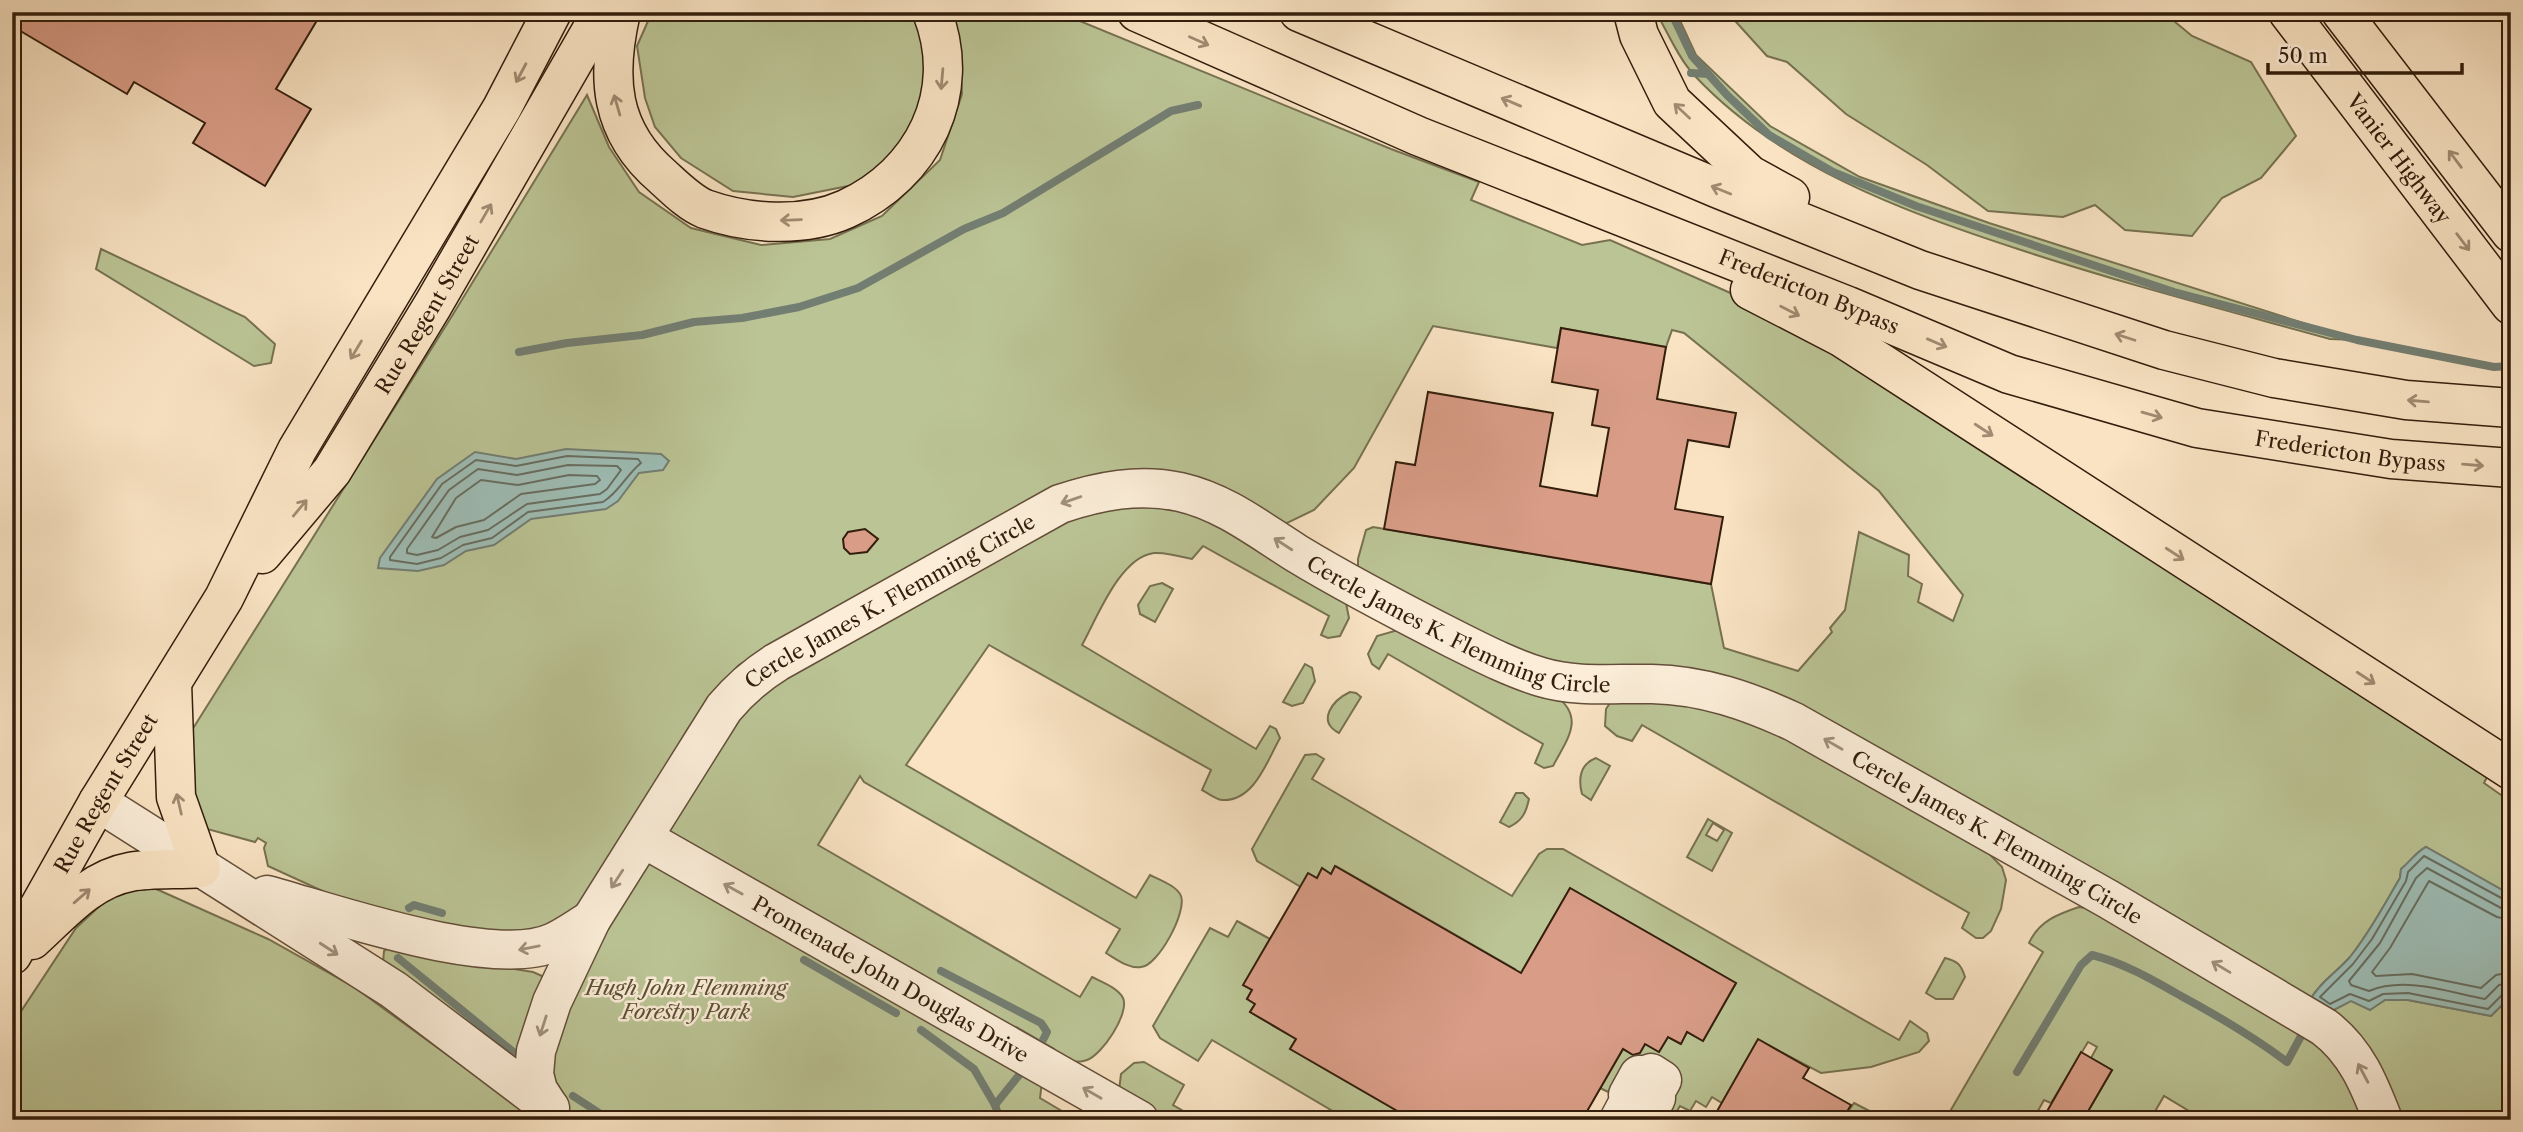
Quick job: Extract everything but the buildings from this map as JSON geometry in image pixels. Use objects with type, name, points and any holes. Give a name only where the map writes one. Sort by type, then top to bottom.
[{"type":"main road","name":"Rue Regent Street","points":[[12,956],[98,802],[225,598],[297,450],[502,108],[552,12]]},
{"type":"main road","name":"Rue Regent Street","points":[[225,598],[332,471],[433,305],[602,12]]},
{"type":"main road","points":[[621,12],[612,67],[614,93],[628,136],[640,154],[677,189],[703,208],[757,221],[805,220],[843,211],[876,193],[925,141],[935,117],[943,68],[942,43],[932,12]]},
{"type":"main road","name":"Fredericton Bypass","points":[[1137,12],[1418,136],[1849,306],[2009,374],[2197,428],[2391,458],[2511,468]]},
{"type":"main road","points":[[1299,12],[1920,270],[2164,350],[2274,378],[2406,400],[2511,408]]},
{"type":"main road","points":[[1633,12],[1639,35],[1672,102],[1750,174],[1920,270]]},
{"type":"main road","name":"Vanier Highway","points":[[2288,12],[2510,304]]},
{"type":"main road","name":"Vanier Highway","points":[[2341,12],[2511,233]]},
{"type":"main road","points":[[1418,136],[1732,281],[1841,337],[2511,770]]},
{"type":"main road","points":[[172,683],[176,797],[183,822],[216,877]]},
{"type":"main road","points":[[12,956],[90,888],[108,879],[130,872],[216,877]]},
{"type":"street","name":"Cercle James K. Flemming Circle","points":[[557,1114],[538,1090],[534,1074],[536,1051],[552,1002],[590,919],[724,708],[755,675],[1060,504],[1106,491],[1153,488],[1206,499],[1225,508],[1379,600],[1490,656],[1543,678],[1586,684],[1655,684],[1723,694],[1754,703],[1794,722],[2108,899],[2332,1033],[2351,1052],[2365,1074],[2383,1120]]},
{"type":"street","name":"Cercle James K. Flemming Circle","points":[[98,802],[394,990],[557,1114]]},
{"type":"street","name":"Promenade John Douglas Drive","points":[[643,838],[1139,1120]]},
{"type":"street","name":"Cercle James K. Flemming Circle","points":[[216,877],[392,930],[487,950],[520,950],[553,943],[590,919]]},
{"type":"street","points":[[1619,1120],[1634,1098],[1628,1095],[1639,1075],[1647,1080],[1651,1073],[1662,1080],[1645,1118],[1648,1120]]},
{"type":"green space","points":[[652,12],[916,12],[928,40],[919,123],[868,182],[793,197],[733,191],[681,158],[655,127],[645,98],[637,46]]},
{"type":"green space","points":[[953,12],[1058,12],[1391,149],[1479,182],[1471,200],[1582,245],[1610,240],[1735,295],[1790,323],[2490,771],[2484,783],[2511,802],[2511,895],[2426,847],[2401,869],[2400,878],[2364,938],[2310,1000],[1817,723],[1533,662],[1358,572],[1358,559],[1366,530],[1373,527],[1711,584],[1724,648],[1798,671],[1832,632],[1830,628],[1845,610],[1859,532],[1909,555],[1908,576],[1922,584],[1918,602],[1953,621],[1963,595],[1879,491],[1684,333],[1672,330],[1666,347],[1561,328],[1557,348],[1433,326],[1354,468],[1314,510],[1281,526],[1166,475],[763,650],[739,665],[713,693],[687,730],[591,896],[568,919],[529,932],[490,933],[353,905],[268,866],[264,848],[266,843],[258,838],[255,842],[207,829],[189,794],[192,730],[587,95],[609,147],[639,192],[691,228],[761,245],[830,239],[882,216],[940,160],[962,94],[958,32]]},
{"type":"green space","points":[[1657,12],[1676,12],[1696,55],[1770,126],[1860,177],[1989,223],[2357,340],[2330,339],[2057,261],[1930,219],[1844,182],[1764,135],[1728,107],[1689,69],[1674,47]]},
{"type":"green space","points":[[1727,12],[2163,12],[2192,36],[2251,62],[2296,136],[2261,178],[2222,198],[2192,236],[2125,230],[2095,205],[2063,217],[1988,211],[1927,165],[1846,114],[1787,62],[1767,56]]},
{"type":"green space","points":[[101,249],[245,317],[275,344],[271,363],[254,366],[96,269]]},
{"type":"green space","points":[[1144,502],[1191,509],[1345,598],[1349,618],[1340,636],[1328,638],[1321,635],[1329,616],[1203,546],[1192,559],[1154,553],[1142,557],[1120,577],[1082,645],[1256,749],[1270,726],[1276,729],[1280,738],[1251,787],[1233,799],[1222,800],[1214,797],[1202,790],[1211,770],[989,645],[906,765],[1136,898],[1150,875],[1176,889],[1181,896],[1180,914],[1170,937],[1155,958],[1148,964],[1136,967],[1114,958],[1106,953],[1120,929],[864,782],[860,776],[818,845],[1080,997],[1092,977],[1117,991],[1123,998],[1124,1005],[1119,1023],[1093,1057],[1078,1062],[1069,1060],[1051,1055],[1054,1049],[1016,1027],[1011,1035],[666,830],[754,692],[1059,522]]},
{"type":"green space","points":[[1162,583],[1173,589],[1155,622],[1140,614],[1138,605],[1150,586]]},
{"type":"green space","points":[[1405,628],[1555,695],[1570,712],[1572,720],[1568,738],[1553,766],[1544,768],[1535,763],[1543,744],[1388,654],[1379,669],[1372,664],[1368,654],[1377,636]]},
{"type":"green space","points":[[1305,664],[1312,668],[1315,681],[1303,703],[1292,706],[1283,702]]},
{"type":"green space","points":[[1350,692],[1361,697],[1339,733],[1332,728],[1328,717],[1333,705]]},
{"type":"green space","points":[[1654,698],[1756,719],[1970,834],[2002,867],[2006,880],[2001,909],[1991,931],[1983,938],[1976,938],[1962,928],[1969,913],[1642,725],[1632,741],[1617,736],[1605,726],[1606,709],[1612,700]]},
{"type":"green space","points":[[1316,754],[1324,759],[1312,779],[1512,896],[1539,854],[1547,849],[1563,849],[1899,1040],[1910,1021],[1927,1033],[1929,1041],[1919,1052],[1871,1067],[1821,1073],[1758,1040],[1722,1103],[1712,1097],[1706,1107],[1696,1101],[1690,1111],[1680,1106],[1674,1116],[1600,1088],[1623,1049],[1637,1057],[1645,1044],[1659,1052],[1668,1037],[1680,1044],[1687,1032],[1703,1041],[1736,983],[1570,888],[1516,982],[1515,969],[1336,866],[1331,874],[1322,869],[1317,878],[1301,887],[1257,861],[1252,849],[1305,755]]},
{"type":"green space","points":[[1596,758],[1610,766],[1591,800],[1582,794],[1580,778],[1586,764]]},
{"type":"green space","points":[[1516,793],[1523,793],[1529,799],[1523,816],[1509,827],[1500,822]]},
{"type":"green space","points":[[1708,819],[1732,833],[1712,871],[1687,857]],"holes":[[[1713,823],[1724,830],[1717,841],[1706,835]]]},
{"type":"green space","name":"Hugh John Flemming Forestry Park","points":[[643,838],[1044,1066],[1040,1098],[1077,1120],[565,1120],[549,1107],[536,1051]]},
{"type":"green space","points":[[145,884],[268,939],[354,987],[537,1120],[12,1120],[12,1025],[76,928],[118,889]]},
{"type":"green space","points":[[2079,907],[2102,910],[2325,1047],[2373,1120],[2204,1120],[2164,1096],[2150,1120],[2083,1120],[2112,1070],[2091,1058],[2097,1047],[2088,1042],[2051,1103],[2044,1100],[2033,1120],[1945,1120],[2043,952],[2029,943],[2033,935],[2050,919]]},
{"type":"green space","points":[[1237,921],[1270,939],[1244,985],[1252,990],[1247,999],[1255,1004],[1250,1012],[1296,1039],[1290,1049],[1413,1120],[1348,1120],[1212,1040],[1198,1061],[1160,1038],[1153,1026],[1210,928],[1228,937]]},
{"type":"green space","points":[[394,944],[453,959],[533,972],[542,976],[542,983],[517,1055],[510,1061],[383,963],[384,951]]},
{"type":"green space","points":[[1945,958],[1958,964],[1965,977],[1953,999],[1936,999],[1926,993]]},
{"type":"green space","points":[[2511,996],[2511,1120],[2402,1120],[2330,1012],[2351,1000],[2370,1009],[2385,1000],[2408,1000],[2491,1016]]},
{"type":"green space","points":[[1144,1062],[1184,1085],[1173,1105],[1199,1120],[1162,1120],[1125,1098],[1119,1091],[1121,1074],[1134,1063]]},
{"type":"green space","points":[[1854,1103],[1885,1119],[1842,1120]]},
{"type":"water","points":[[566,449],[661,454],[669,461],[663,470],[639,473],[618,501],[606,509],[531,519],[494,545],[466,551],[444,565],[418,571],[378,568],[380,558],[437,479],[475,452],[516,459]]},
{"type":"water","points":[[2426,847],[2511,895],[2511,996],[2491,1016],[2408,1000],[2385,1000],[2370,1010],[2351,1001],[2330,1012],[2310,1000],[2364,938],[2400,878],[2401,869]]},
{"type":"waterway","points":[[1671,12],[1692,56],[1727,95],[1769,135],[1833,172],[1916,206],[2174,292],[2357,340],[2494,367],[2511,366]]},
{"type":"waterway","points":[[1691,73],[1708,74]]},
{"type":"waterway","points":[[519,352],[567,343],[642,335],[694,322],[742,318],[799,307],[858,288],[964,229],[1003,213],[1171,111],[1198,105]]},
{"type":"waterway","points":[[409,908],[414,905],[442,913]]},
{"type":"waterway","points":[[2017,1072],[2081,965],[2092,955],[2127,967],[2160,984],[2236,1027],[2287,1062],[2306,1027]]},
{"type":"waterway","points":[[398,958],[517,1055]]},
{"type":"waterway","points":[[804,960],[896,1013]]},
{"type":"waterway","points":[[941,971],[1041,1023],[1047,1032],[1042,1042]]},
{"type":"waterway","points":[[921,1030],[974,1069],[995,1105],[1000,1120]]},
{"type":"waterway","points":[[995,1105],[1020,1074]]},
{"type":"waterway","points":[[573,1096],[610,1120]]}]
